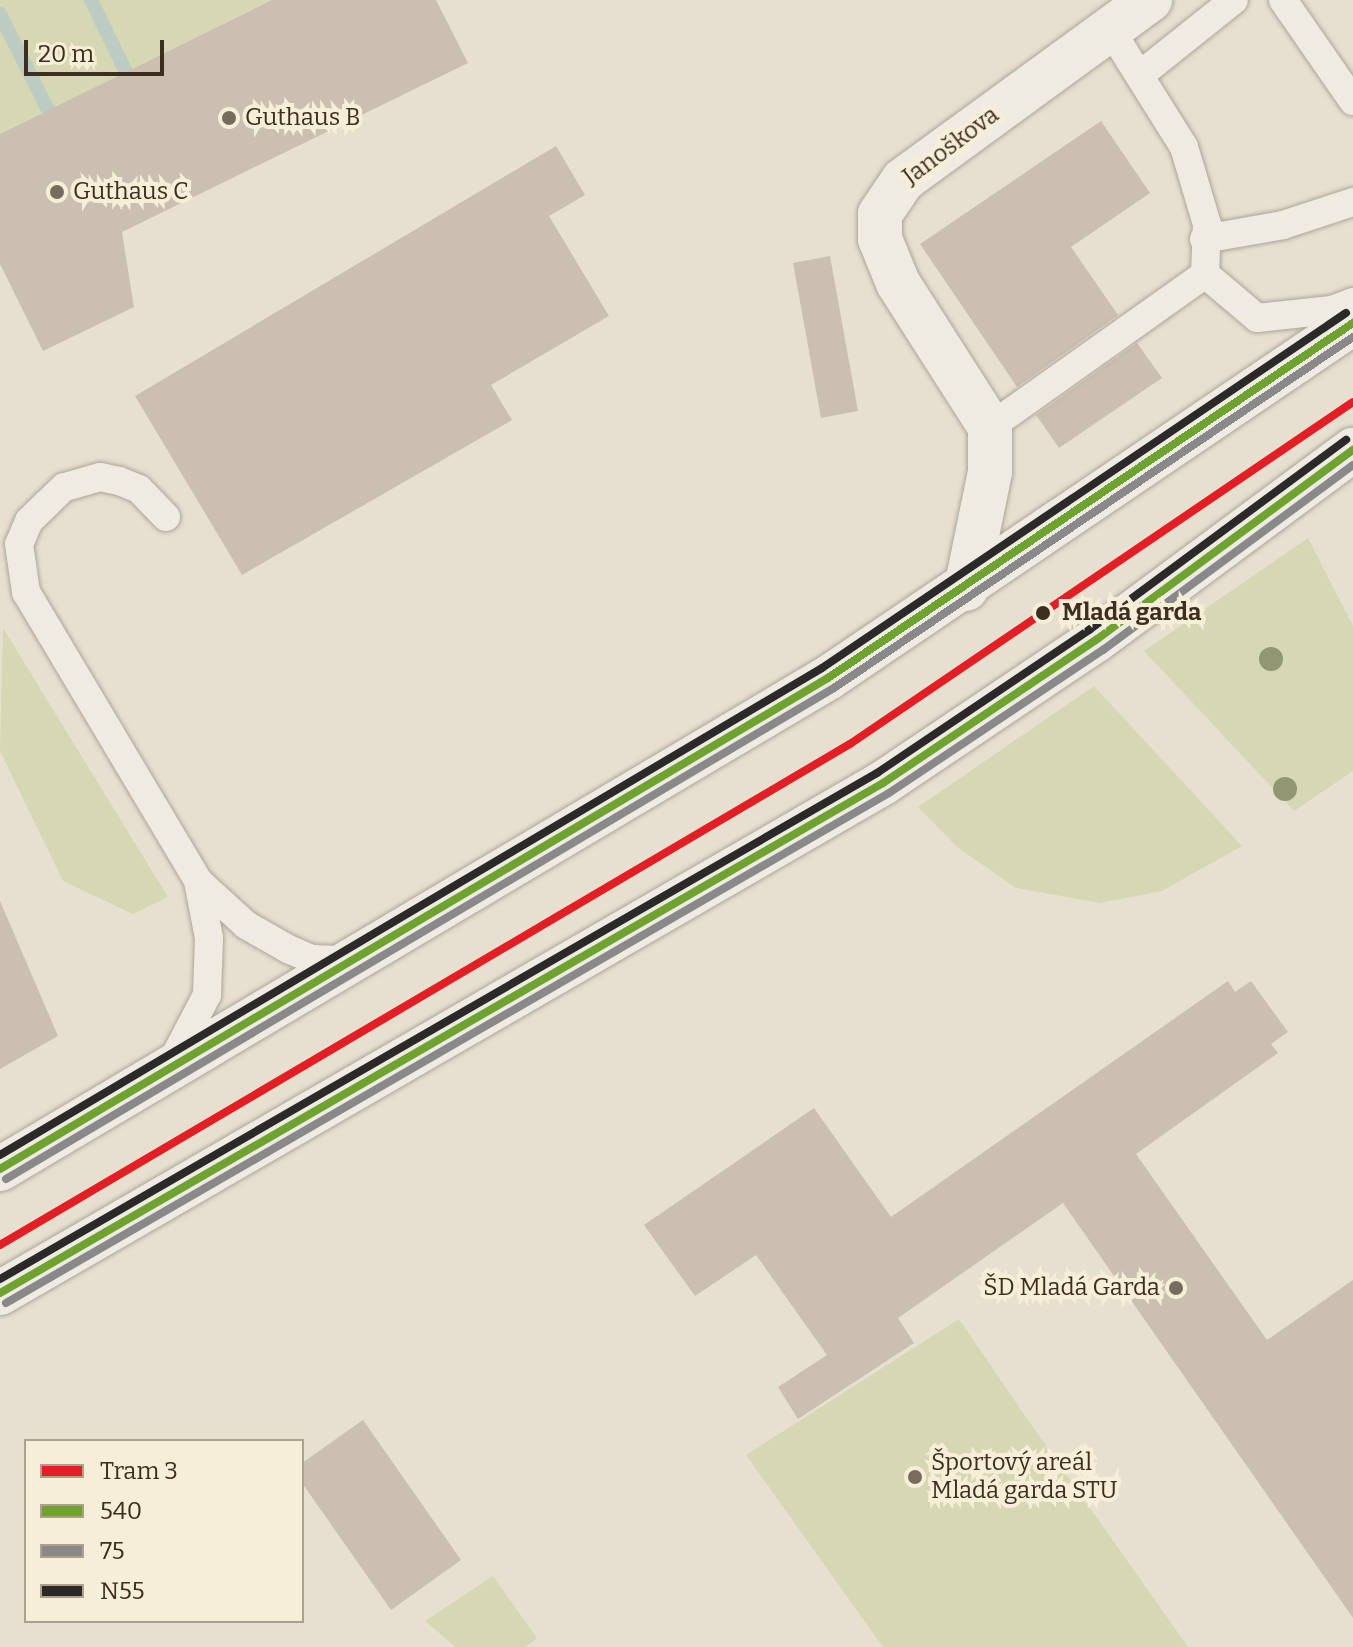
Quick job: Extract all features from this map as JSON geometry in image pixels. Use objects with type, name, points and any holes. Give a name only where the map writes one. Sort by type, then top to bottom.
[{"type":"main road","name":"Janoškova","points":[[990,427],[898,283],[880,239],[880,214],[903,180],[1150,0]]},
{"type":"main road","points":[[0,1169],[355,962],[966,589],[1353,323]]},
{"type":"main road","points":[[966,589],[990,472],[990,427]]},
{"type":"main road","points":[[0,1293],[883,783],[1096,640],[1353,450]]},
{"type":"lane","points":[[1140,75],[1234,0]]},
{"type":"lane","points":[[1283,0],[1353,101]]},
{"type":"lane","points":[[1110,29],[1184,147],[1207,224],[1205,274],[1257,318],[1332,310],[1353,302]]},
{"type":"lane","points":[[1204,239],[1283,225],[1353,202]]},
{"type":"lane","points":[[990,427],[1205,274]]},
{"type":"lane","points":[[166,517],[139,489],[100,477],[82,480],[44,502],[29,521],[19,544],[19,570],[26,592],[198,881],[246,925],[288,949],[312,959],[355,962]]},
{"type":"lane","points":[[164,1074],[195,1027],[207,995],[209,938],[198,881]]},
{"type":"green space","points":[[0,0],[272,0],[0,134]]},
{"type":"green space","points":[[1308,538],[1353,626],[1353,771],[1294,811],[1144,651]]},
{"type":"green space","points":[[3,628],[168,897],[133,914],[63,881],[0,751]]},
{"type":"green space","points":[[1094,686],[1242,846],[1162,891],[1100,903],[1016,888],[957,847],[918,807]]},
{"type":"green space","name":"Športový areál Mladá garda STU","points":[[959,1319],[1188,1647],[883,1647],[746,1455]]},
{"type":"green space","points":[[493,1576],[537,1638],[525,1647],[456,1647],[425,1621]]},
{"type":"building","name":"Guthaus B","points":[[272,0],[436,0],[468,63],[122,232],[134,307],[43,351],[0,264],[0,134]]},
{"type":"building","points":[[1101,121],[1150,193],[1071,247],[1118,315],[1017,387],[920,244]]},
{"type":"building","points":[[556,146],[585,195],[549,216],[609,316],[491,385],[512,420],[242,575],[135,396]]},
{"type":"building","points":[[830,256],[858,411],[821,418],[793,263]]},
{"type":"building","points":[[1137,343],[1162,378],[1059,448],[1036,415]]},
{"type":"building","points":[[0,901],[58,1036],[0,1069]]},
{"type":"building","name":"ŠD Mladá Garda","points":[[1228,981],[1235,992],[1251,981],[1288,1032],[1271,1044],[1278,1053],[1136,1154],[1267,1340],[1353,1280],[1353,1618],[1063,1203],[898,1318],[914,1343],[798,1419],[778,1387],[827,1355],[756,1255],[695,1296],[644,1225],[814,1108],[891,1217]]},
{"type":"building","points":[[363,1420],[461,1560],[391,1610],[304,1486],[304,1462]]},
{"type":"waterway","points":[[91,0],[126,72]]},
{"type":"waterway","points":[[0,14],[48,110]]},
{"type":"tram line","name":"3","points":[[0,1245],[850,744],[1353,402]]},
{"type":"transit line","name":"N55","points":[[0,1155],[822,668],[1346,313]]},
{"type":"transit line","name":"540","points":[[0,1169],[828,678],[1353,323]]},
{"type":"transit line","name":"75","points":[[6,1179],[834,688],[1353,337]]},
{"type":"transit line","name":"N55","points":[[0,1279],[877,773],[1089,630],[1346,440]]},
{"type":"transit line","name":"540","points":[[0,1293],[883,783],[1096,640],[1353,450]]},
{"type":"transit line","name":"75","points":[[6,1303],[889,793],[1103,650],[1353,465]]},
{"type":"place","name":"Guthaus B","points":[[229,118]]},
{"type":"place","name":"Guthaus C","points":[[57,192]]},
{"type":"place","name":"Mladá garda","points":[[1043,613]]},
{"type":"place","name":"ŠD Mladá Garda","points":[[1176,1288]]},
{"type":"place","name":"Športový areál Mladá garda STU","points":[[915,1477]]}]
